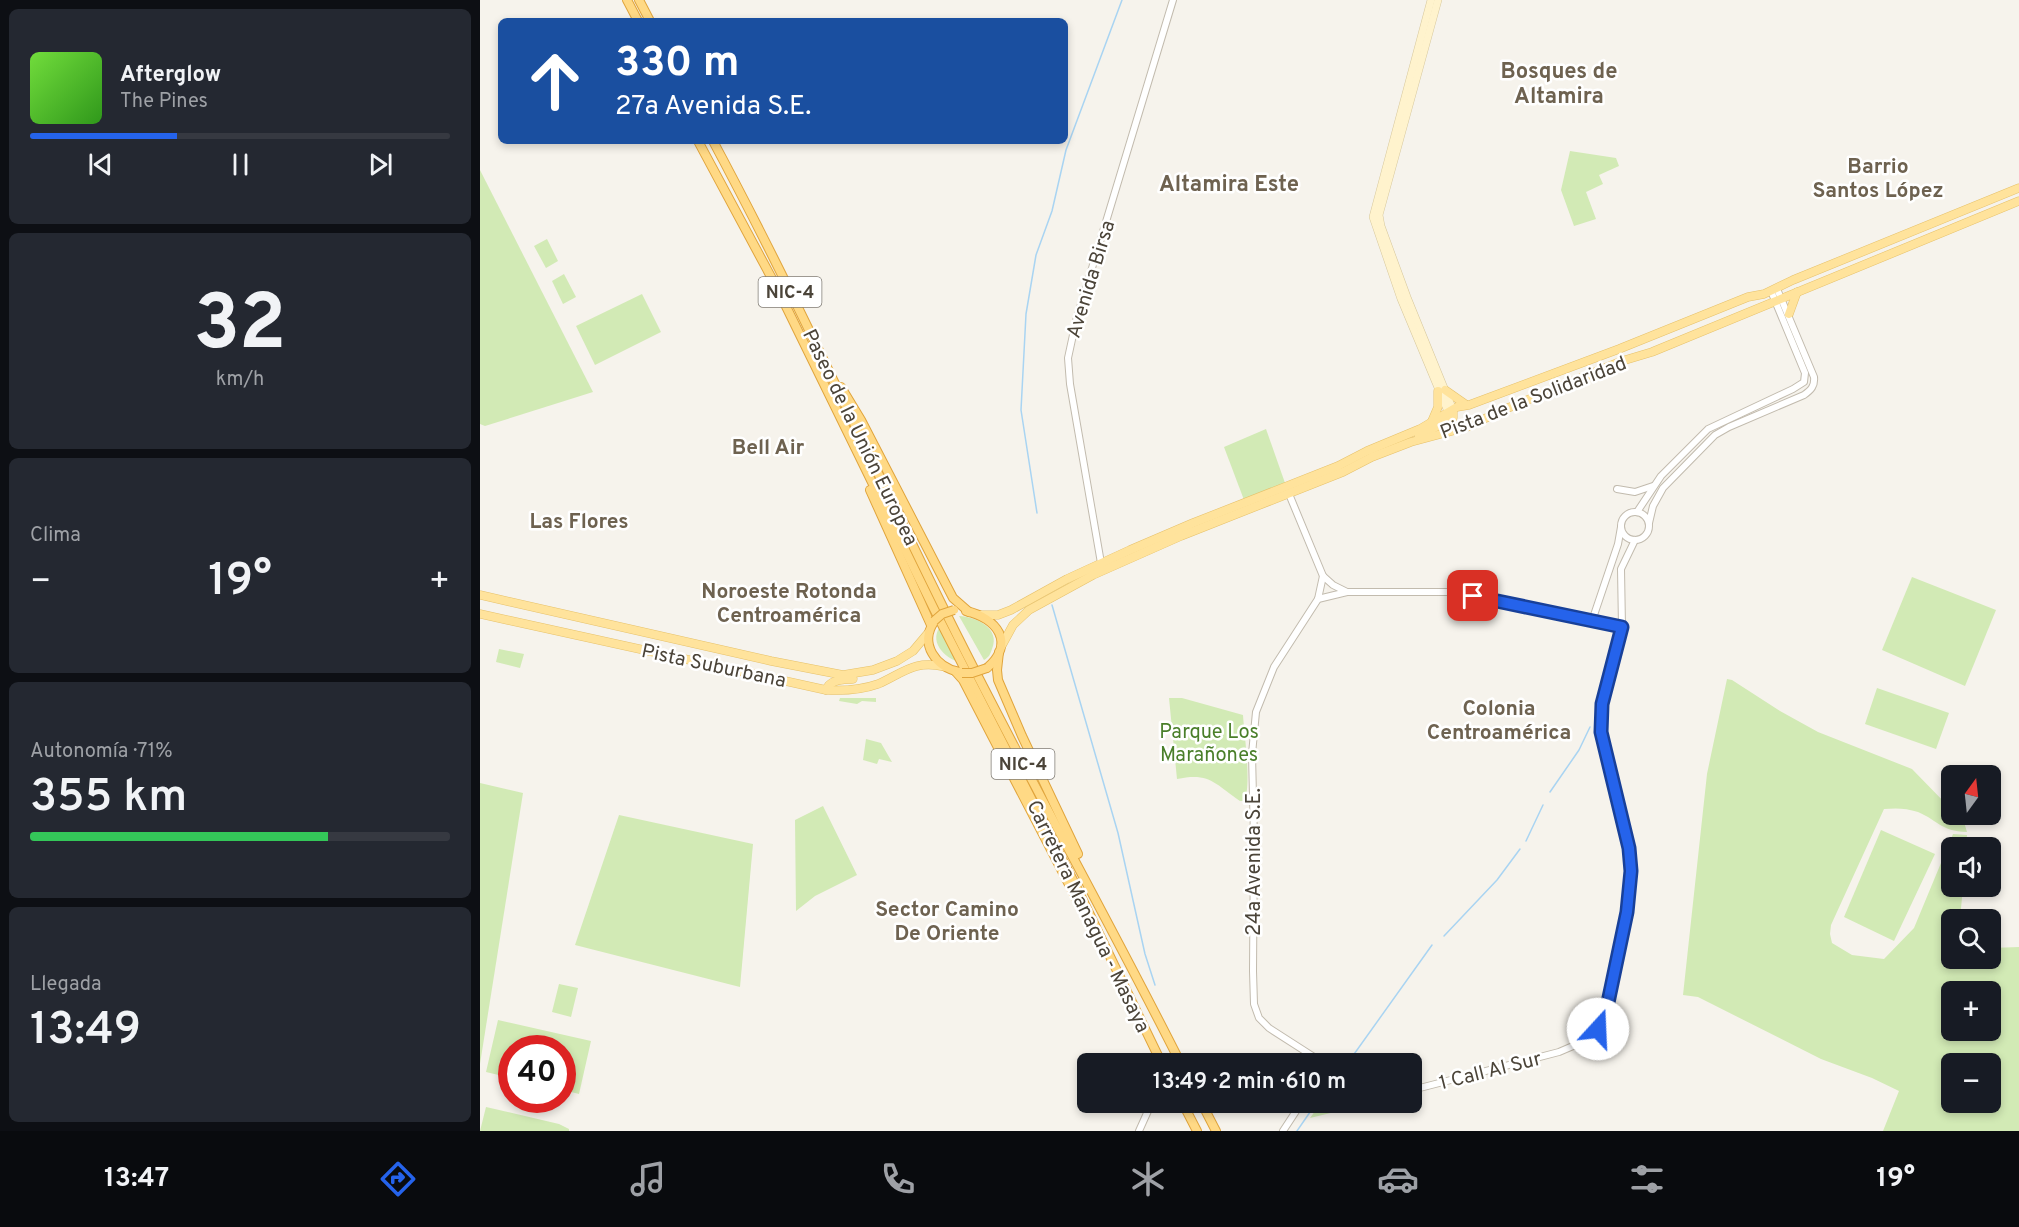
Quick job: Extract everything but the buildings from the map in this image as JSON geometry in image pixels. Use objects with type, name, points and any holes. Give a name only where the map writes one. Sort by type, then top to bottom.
[{"type":"highway","points":[[627,0],[636,18]]},
{"type":"highway","points":[[639,0],[648,18]]},
{"type":"highway","name":"Paseo de la Unión Europea","points":[[700,144],[777,288],[831,402],[938,607]]},
{"type":"highway","name":"Paseo de la Unión Europea","points":[[715,144],[824,363],[938,607]]},
{"type":"highway","points":[[824,363],[861,420],[953,598],[973,612],[990,620],[997,628],[1001,640],[999,650],[987,668],[972,674],[945,667],[929,649],[931,626],[942,614],[954,610],[973,612]]},
{"type":"highway","name":"Paseo de la Unión Europea","points":[[831,402],[844,437],[907,568],[931,626]]},
{"type":"highway","name":"Carretera Managua - Masaya","points":[[938,607],[1108,920],[1175,1053]]},
{"type":"highway","name":"Carretera Managua - Masaya","points":[[938,607],[1157,1053]]},
{"type":"highway","name":"Carretera Managua - Masaya","points":[[999,650],[997,676],[1005,697],[1108,920]]},
{"type":"highway","points":[[958,672],[1053,855],[1098,934]]},
{"type":"highway","points":[[1188,1113],[1197,1131]]},
{"type":"highway","points":[[1207,1113],[1216,1131]]},
{"type":"main road","points":[[1426,353],[1401,299],[1373,217],[1431,0]]},
{"type":"main road","points":[[1438,0],[1379,215],[1426,353],[1458,429]]},
{"type":"main road","name":"Pista de la Solidaridad","points":[[1748,297],[1774,290],[1793,280],[2019,188]]},
{"type":"main road","name":"Pista de la Solidaridad","points":[[999,650],[1013,625],[1024,614],[1058,593],[1126,558],[1289,494],[1411,442],[1467,427],[1622,361],[1652,352],[2019,201]]},
{"type":"main road","name":"Pista de la Solidaridad","points":[[973,612],[989,616],[1003,614],[1101,564],[1193,523],[1338,466],[1467,405],[1619,349],[1785,280],[1793,280]]},
{"type":"main road","points":[[1789,314],[1797,292]]},
{"type":"main road","points":[[1441,391],[1467,405],[1477,415],[1476,422]]},
{"type":"main road","points":[[1431,422],[1436,417],[1441,391]]},
{"type":"main road","points":[[1411,442],[1450,414]]},
{"type":"main road","points":[[1277,490],[1289,494],[1292,484]]},
{"type":"main road","name":"Pista Suburbana","points":[[480,595],[831,674],[851,675],[885,667],[909,654],[931,626]]},
{"type":"main road","name":"Pista Suburbana","points":[[480,614],[826,690],[847,691],[864,688],[921,664],[945,667]]},
{"type":"main road","points":[[826,690],[834,681],[865,676],[885,667]]},
{"type":"street","name":"Avenida Birsa","points":[[1101,564],[1068,376],[1068,358],[1173,0]]},
{"type":"street","points":[[1637,512],[1654,485],[1708,429],[1804,382],[1805,373],[1774,290]]},
{"type":"street","points":[[1621,527],[1625,536],[1635,540],[1644,537],[1653,506],[1663,488],[1715,435],[1804,395],[1812,389],[1814,378],[1789,314],[1779,300]]},
{"type":"street","points":[[1617,489],[1635,492],[1654,485]]},
{"type":"street","points":[[1289,494],[1323,576],[1333,585],[1347,592]]},
{"type":"street","points":[[1592,621],[1618,544],[1621,522],[1626,514],[1637,512],[1645,516],[1649,523]]},
{"type":"street","points":[[1323,576],[1318,599],[1347,592],[1453,592],[1622,627],[1621,569],[1635,540]]},
{"type":"street","name":"24a Avenida S.E.","points":[[1308,1053],[1269,1028],[1259,1018],[1254,1004],[1252,754],[1256,712],[1274,666],[1318,599]]},
{"type":"street","name":"1 Call Al Sur","points":[[1422,1087],[1559,1052],[1580,1043],[1598,1029],[1606,1012],[1627,912],[1631,871],[1629,848],[1601,732],[1602,704],[1622,627]]},
{"type":"street","points":[[1140,1131],[1147,1113]]},
{"type":"street","points":[[1283,1131],[1295,1113]]},
{"type":"green space","points":[[1570,151],[1616,158],[1619,166],[1599,175],[1603,184],[1586,192],[1596,219],[1574,226],[1561,190]]},
{"type":"green space","points":[[480,170],[593,392],[485,426],[480,424]]},
{"type":"green space","points":[[547,239],[558,261],[546,268],[534,246]]},
{"type":"green space","points":[[564,274],[576,297],[563,304],[552,281]]},
{"type":"green space","points":[[642,294],[661,332],[595,365],[576,326]]},
{"type":"green space","points":[[1266,429],[1285,483],[1244,500],[1224,447]]},
{"type":"green space","points":[[1912,577],[1996,610],[1965,686],[1882,650]]},
{"type":"green space","points":[[959,616],[979,621],[993,635],[994,642],[990,654],[984,660]]},
{"type":"green space","points":[[942,624],[961,663],[944,653],[937,642],[936,637]]},
{"type":"green space","points":[[499,649],[524,654],[520,668],[496,662]]},
{"type":"green space","points":[[1727,679],[1818,732],[1912,769],[1941,799],[1941,825],[1965,825],[1967,832],[1951,830],[1945,828],[1918,812],[1884,809],[1831,925],[1830,934],[1832,943],[1852,955],[1884,959],[1914,928],[1941,863],[1941,897],[1962,897],[1961,909],[1941,909],[1941,969],[2001,969],[2001,948],[2019,947],[2019,1131],[1883,1131],[1899,1091],[1821,1059],[1698,997],[1683,995],[1707,774]]},
{"type":"green space","points":[[1877,688],[1949,713],[1936,749],[1865,724]]},
{"type":"green space","points":[[840,698],[876,698],[876,702],[862,701],[857,704],[839,701]]},
{"type":"green space","name":"Parque Los Marañones","points":[[1169,698],[1182,698],[1243,715],[1247,773],[1244,801],[1240,801],[1205,778],[1177,779]]},
{"type":"green space","points":[[866,739],[881,743],[892,762],[879,759],[877,764],[863,760]]},
{"type":"green space","points":[[480,783],[523,793],[480,1064]]},
{"type":"green space","points":[[823,806],[857,875],[815,896],[796,911],[795,820]]},
{"type":"green space","points":[[619,815],[753,844],[740,987],[575,945]]},
{"type":"green space","points":[[1881,830],[1935,854],[1894,941],[1844,917]]},
{"type":"green space","points":[[1953,834],[1967,835],[1967,837],[1952,837]]},
{"type":"green space","points":[[559,984],[578,988],[571,1017],[552,1012]]},
{"type":"green space","points":[[498,1020],[564,1035],[498,1035],[498,1075],[486,1072]]},
{"type":"green space","points":[[576,1038],[591,1041],[579,1094],[576,1093]]},
{"type":"green space","points":[[486,1107],[498,1110],[498,1113],[512,1113],[559,1124],[569,1129],[569,1131],[480,1131]]},
{"type":"green space","points":[[1314,1113],[1331,1113],[1310,1118]]},
{"type":"waterway","points":[[1037,513],[1021,410],[1026,314],[1036,255],[1052,211],[1066,150],[1122,0]]},
{"type":"waterway","points":[[1052,605],[1118,833],[1145,954],[1155,985]]},
{"type":"waterway","points":[[1550,792],[1579,750],[1590,727]]},
{"type":"waterway","points":[[1526,841],[1543,805]]},
{"type":"waterway","points":[[1444,936],[1497,880],[1520,849]]},
{"type":"waterway","points":[[1355,1053],[1432,945]]},
{"type":"waterway","points":[[1297,1131],[1309,1113]]},
{"type":"district","name":"Bosques de Altamira","points":[[1559,82]]},
{"type":"district","name":"Barrio Santos López","points":[[1878,178]]},
{"type":"district","name":"Altamira Este","points":[[1229,183]]},
{"type":"district","name":"Bell Air","points":[[768,447]]},
{"type":"district","name":"Las Flores","points":[[579,521]]},
{"type":"district","name":"Noroeste Rotonda Centroamérica","points":[[789,603]]},
{"type":"district","name":"Colonia Centroamérica","points":[[1499,720]]},
{"type":"district","name":"Sector Camino De Oriente","points":[[947,921]]},
{"type":"route","points":[[1473,596],[1622,627],[1602,704],[1601,732],[1629,848],[1631,871],[1627,912],[1606,1012],[1598,1029]]}]
